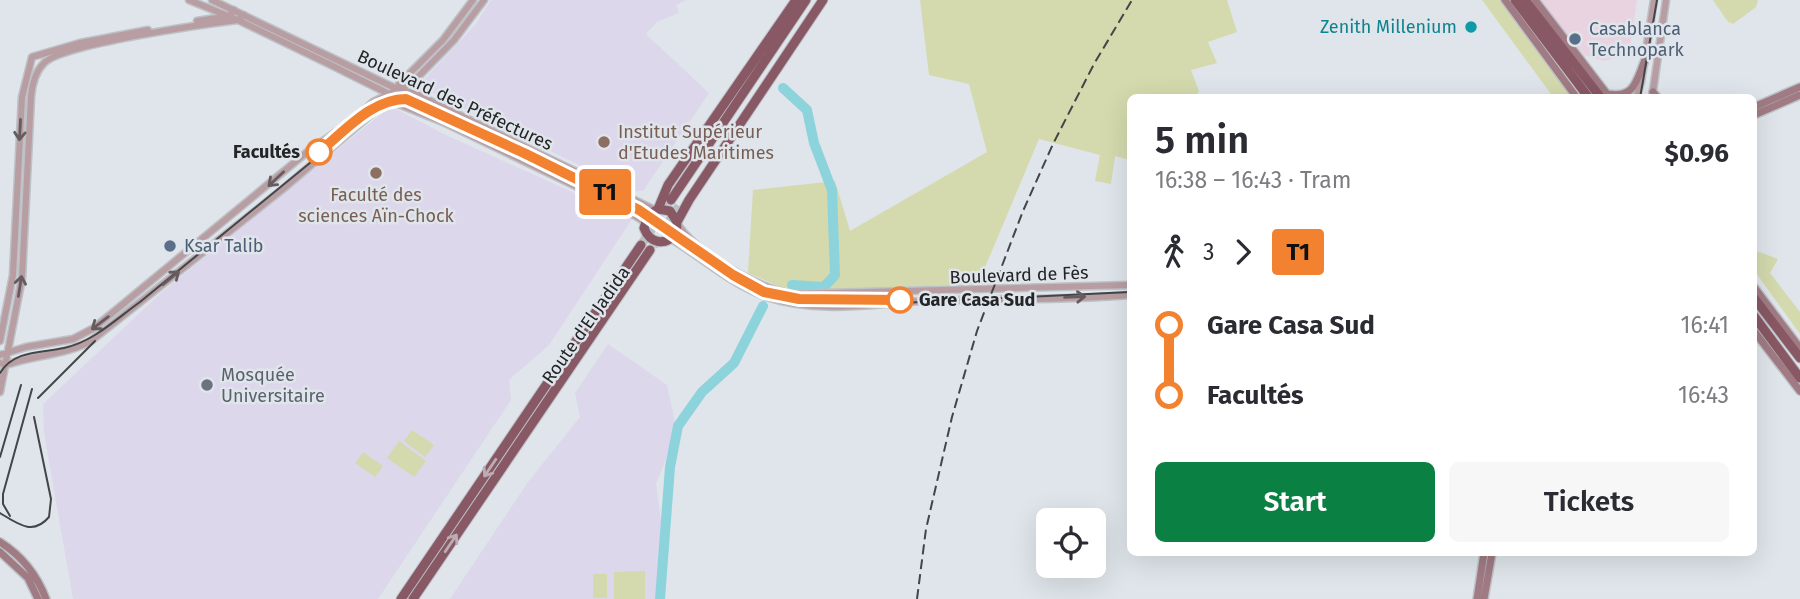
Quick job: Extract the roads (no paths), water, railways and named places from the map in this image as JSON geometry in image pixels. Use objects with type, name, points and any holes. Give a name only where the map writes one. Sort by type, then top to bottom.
[{"type":"highway","points":[[669,240],[653,240],[644,225],[648,215],[656,210],[668,186],[796,0]]},
{"type":"highway","points":[[806,0],[675,203],[817,0]]},
{"type":"highway","name":"Route d'El Jadida","points":[[531,425],[557,394],[655,252],[676,234],[689,200],[823,0]]},
{"type":"highway","points":[[1515,0],[1586,94]]},
{"type":"highway","points":[[1525,0],[1604,94]]},
{"type":"highway","points":[[668,186],[689,167],[751,72],[785,32]]},
{"type":"highway","points":[[656,210],[670,211],[678,223]]},
{"type":"highway","name":"Route d'El Jadida","points":[[528,412],[544,380],[644,225]]},
{"type":"highway","name":"Route d'El Jadida","points":[[401,599],[528,412],[646,248],[413,599]]},
{"type":"highway","points":[[1757,302],[1800,358]]},
{"type":"highway","points":[[1757,321],[1800,378]]},
{"type":"main road","points":[[1505,0],[1574,94]]},
{"type":"main road","points":[[1535,0],[1605,94]]},
{"type":"main road","points":[[1621,94],[1632,89],[1645,60]]},
{"type":"main road","points":[[1757,107],[1800,87]]},
{"type":"main road","points":[[1757,107],[1800,95]]},
{"type":"main road","points":[[1757,291],[1800,348]]},
{"type":"main road","points":[[1757,335],[1800,391]]},
{"type":"main road","points":[[0,542],[26,564],[37,579],[46,599]]},
{"type":"main road","points":[[0,552],[28,579],[38,599]]},
{"type":"main road","points":[[1476,599],[1483,556]]},
{"type":"main road","points":[[1484,599],[1491,556]]},
{"type":"street","name":"Boulevard des Préfectures","points":[[189,0],[237,20],[369,84],[389,94],[396,103],[443,122],[627,211],[644,225]]},
{"type":"street","name":"Boulevard des Préfectures","points":[[212,0],[397,89],[416,94],[656,210]]},
{"type":"street","points":[[397,89],[443,40],[473,0]]},
{"type":"street","points":[[4,354],[26,347],[73,339],[94,328],[290,166],[352,121],[373,102],[413,82],[454,40],[484,0]]},
{"type":"street","points":[[1637,94],[1654,0]]},
{"type":"street","points":[[1654,94],[1666,0]]},
{"type":"street","points":[[199,4],[204,13],[202,20]]},
{"type":"street","points":[[0,341],[13,275],[22,97],[34,55],[80,43],[228,16],[234,10]]},
{"type":"street","points":[[32,64],[35,67],[65,53],[88,47],[237,20],[244,15]]},
{"type":"street","points":[[0,392],[4,354],[22,278],[32,88],[43,64],[40,54]]},
{"type":"street","points":[[413,82],[416,94]]},
{"type":"street","points":[[369,84],[373,102]]},
{"type":"street","points":[[3,364],[76,348],[91,341],[287,186],[376,110],[396,103]]},
{"type":"street","name":"Boulevard de Fès","points":[[678,223],[711,254],[746,279],[792,294],[1127,285]]},
{"type":"street","name":"Boulevard de Fès","points":[[669,240],[757,293],[777,300],[818,306],[1127,295]]},
{"type":"waterway","points":[[783,88],[807,110],[814,143],[832,190],[835,275],[824,287],[792,285]]},
{"type":"waterway","points":[[660,599],[670,467],[678,426],[702,392],[734,363],[763,306]]},
{"type":"tunnel","points":[[641,245],[671,200]]},
{"type":"tunnel","points":[[653,246],[679,206]]},
{"type":"tram line","points":[[1641,94],[1657,0]]},
{"type":"tram line","name":"T1","points":[[319,152],[377,105],[392,99],[406,99],[565,172],[639,210],[733,275],[764,292],[799,299],[900,300]]},
{"type":"tram line","points":[[0,373],[20,356],[75,345],[104,329],[377,108],[393,101],[414,104],[638,212],[733,278],[763,295],[800,301],[900,303],[1127,292]]},
{"type":"tram line","points":[[38,398],[95,341]]},
{"type":"tram line","points":[[0,457],[21,385]]},
{"type":"tram line","points":[[10,516],[3,504],[3,494],[32,389]]},
{"type":"tram line","points":[[0,513],[19,524],[31,527],[43,523],[49,517],[51,499],[34,417]]},
{"type":"railway","points":[[917,599],[926,529],[952,417],[977,331],[1023,211],[1053,144],[1094,64],[1132,0]]},
{"type":"place","name":"Zenith Millenium","points":[[1471,27]]},
{"type":"place","name":"Casablanca Technopark","points":[[1575,39]]},
{"type":"place","name":"Institut Supérieur d'Etudes Maritimes","points":[[604,142]]},
{"type":"place","name":"Facultés","points":[[319,152]]},
{"type":"place","name":"Faculté des sciences Aïn-Chock","points":[[376,173]]},
{"type":"place","name":"Ksar Talib","points":[[170,246]]},
{"type":"place","name":"Gare Casa Sud","points":[[900,300]]},
{"type":"place","name":"Mosquée Universitaire","points":[[207,385]]}]
